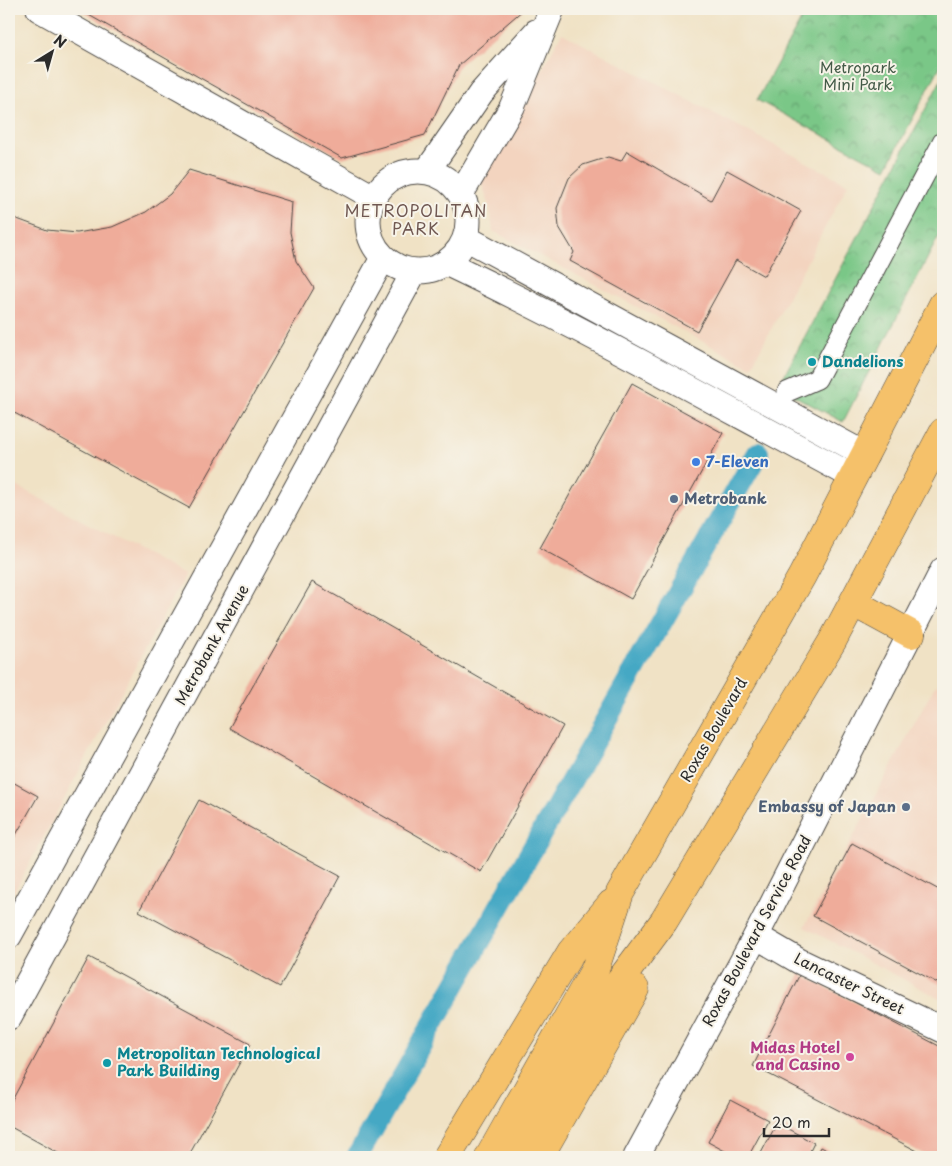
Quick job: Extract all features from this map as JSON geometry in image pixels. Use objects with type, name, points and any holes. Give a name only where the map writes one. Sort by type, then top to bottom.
[{"type":"highway","name":"Roxas Boulevard","points":[[513,1154],[595,969],[620,893],[802,576],[943,304]]},
{"type":"highway","points":[[513,1154],[634,993],[664,921],[854,603],[943,432]]},
{"type":"highway","points":[[854,603],[911,634]]},
{"type":"highway","points":[[447,1157],[571,952],[620,893]]},
{"type":"street","points":[[39,9],[373,197]]},
{"type":"street","points":[[427,171],[482,93],[549,15]]},
{"type":"street","points":[[461,194],[512,107],[549,15]]},
{"type":"street","points":[[787,392],[817,379],[943,141]]},
{"type":"street","points":[[411,171],[427,171],[452,183],[461,194],[467,208],[469,223],[466,238],[458,253],[446,264],[431,270],[414,272],[403,270],[383,258],[373,245],[368,229],[368,212],[373,197],[383,184],[396,175],[411,171]]},
{"type":"street","points":[[466,238],[746,390],[860,466]]},
{"type":"street","points":[[9,936],[383,258]]},
{"type":"street","points":[[446,264],[688,385],[734,413],[860,466]]},
{"type":"street","name":"Metrobank Avenue","points":[[9,1017],[414,272]]},
{"type":"street","points":[[734,413],[746,390]]},
{"type":"street","name":"Roxas Boulevard Service Road","points":[[636,1157],[756,936],[943,570]]},
{"type":"street","name":"Lancaster Street","points":[[756,936],[799,961],[943,1030]]},
{"type":"shaded area","points":[[562,33],[848,184],[751,367],[493,231],[490,209],[481,181]]},
{"type":"shaded area","points":[[9,482],[185,575],[9,901]]},
{"type":"shaded area","name":"Embassy of Japan","points":[[936,684],[943,688],[943,1000],[804,927]]},
{"type":"green space","name":"Metropark Mini Park","points":[[807,9],[943,9],[943,61],[886,169],[757,100]]},
{"type":"green space","points":[[943,76],[943,228],[843,422],[778,387]]},
{"type":"building","points":[[78,9],[524,9],[459,65],[425,135],[342,158]]},
{"type":"building","points":[[627,151],[711,200],[727,170],[801,211],[764,276],[736,260],[697,331],[570,261],[574,252],[559,227],[557,208],[569,178],[583,165],[608,157],[621,161]]},
{"type":"building","points":[[189,170],[292,202],[290,232],[296,261],[314,288],[189,508],[9,410],[9,216],[47,230],[77,233],[112,227],[146,212],[170,194]]},
{"type":"building","points":[[632,383],[723,433],[631,599],[540,548]]},
{"type":"building","points":[[312,582],[563,726],[481,872],[229,728]]},
{"type":"building","points":[[9,780],[38,796],[9,847]]},
{"type":"building","points":[[199,800],[340,876],[280,987],[139,911]]},
{"type":"building","points":[[852,843],[943,892],[943,986],[813,916]]},
{"type":"building","name":"Metropolitan Technological Park Building","points":[[89,957],[250,1044],[188,1157],[65,1157],[9,1126],[9,1106]]},
{"type":"building","name":"Midas Hotel and Casino","points":[[800,974],[943,1048],[943,1157],[929,1157],[753,1066]]},
{"type":"building","points":[[730,1100],[768,1120],[748,1157],[736,1157],[708,1142]]},
{"type":"building","points":[[777,1123],[814,1143],[807,1157],[759,1157]]},
{"type":"building","points":[[821,1147],[840,1157],[816,1157]]},
{"type":"waterway","points":[[357,1157],[758,453]]},
{"type":"place","name":"Dandelions","points":[[812,362]]},
{"type":"place","name":"7-Eleven","points":[[696,462]]},
{"type":"place","name":"Metrobank","points":[[674,499]]},
{"type":"place","name":"Embassy of Japan","points":[[906,807]]},
{"type":"place","name":"Midas Hotel and Casino","points":[[850,1057]]},
{"type":"place","name":"Metropolitan Technological Park Building","points":[[107,1063]]},
{"type":"district","name":"METROPOLITAN PARK","points":[[416,220]]}]
